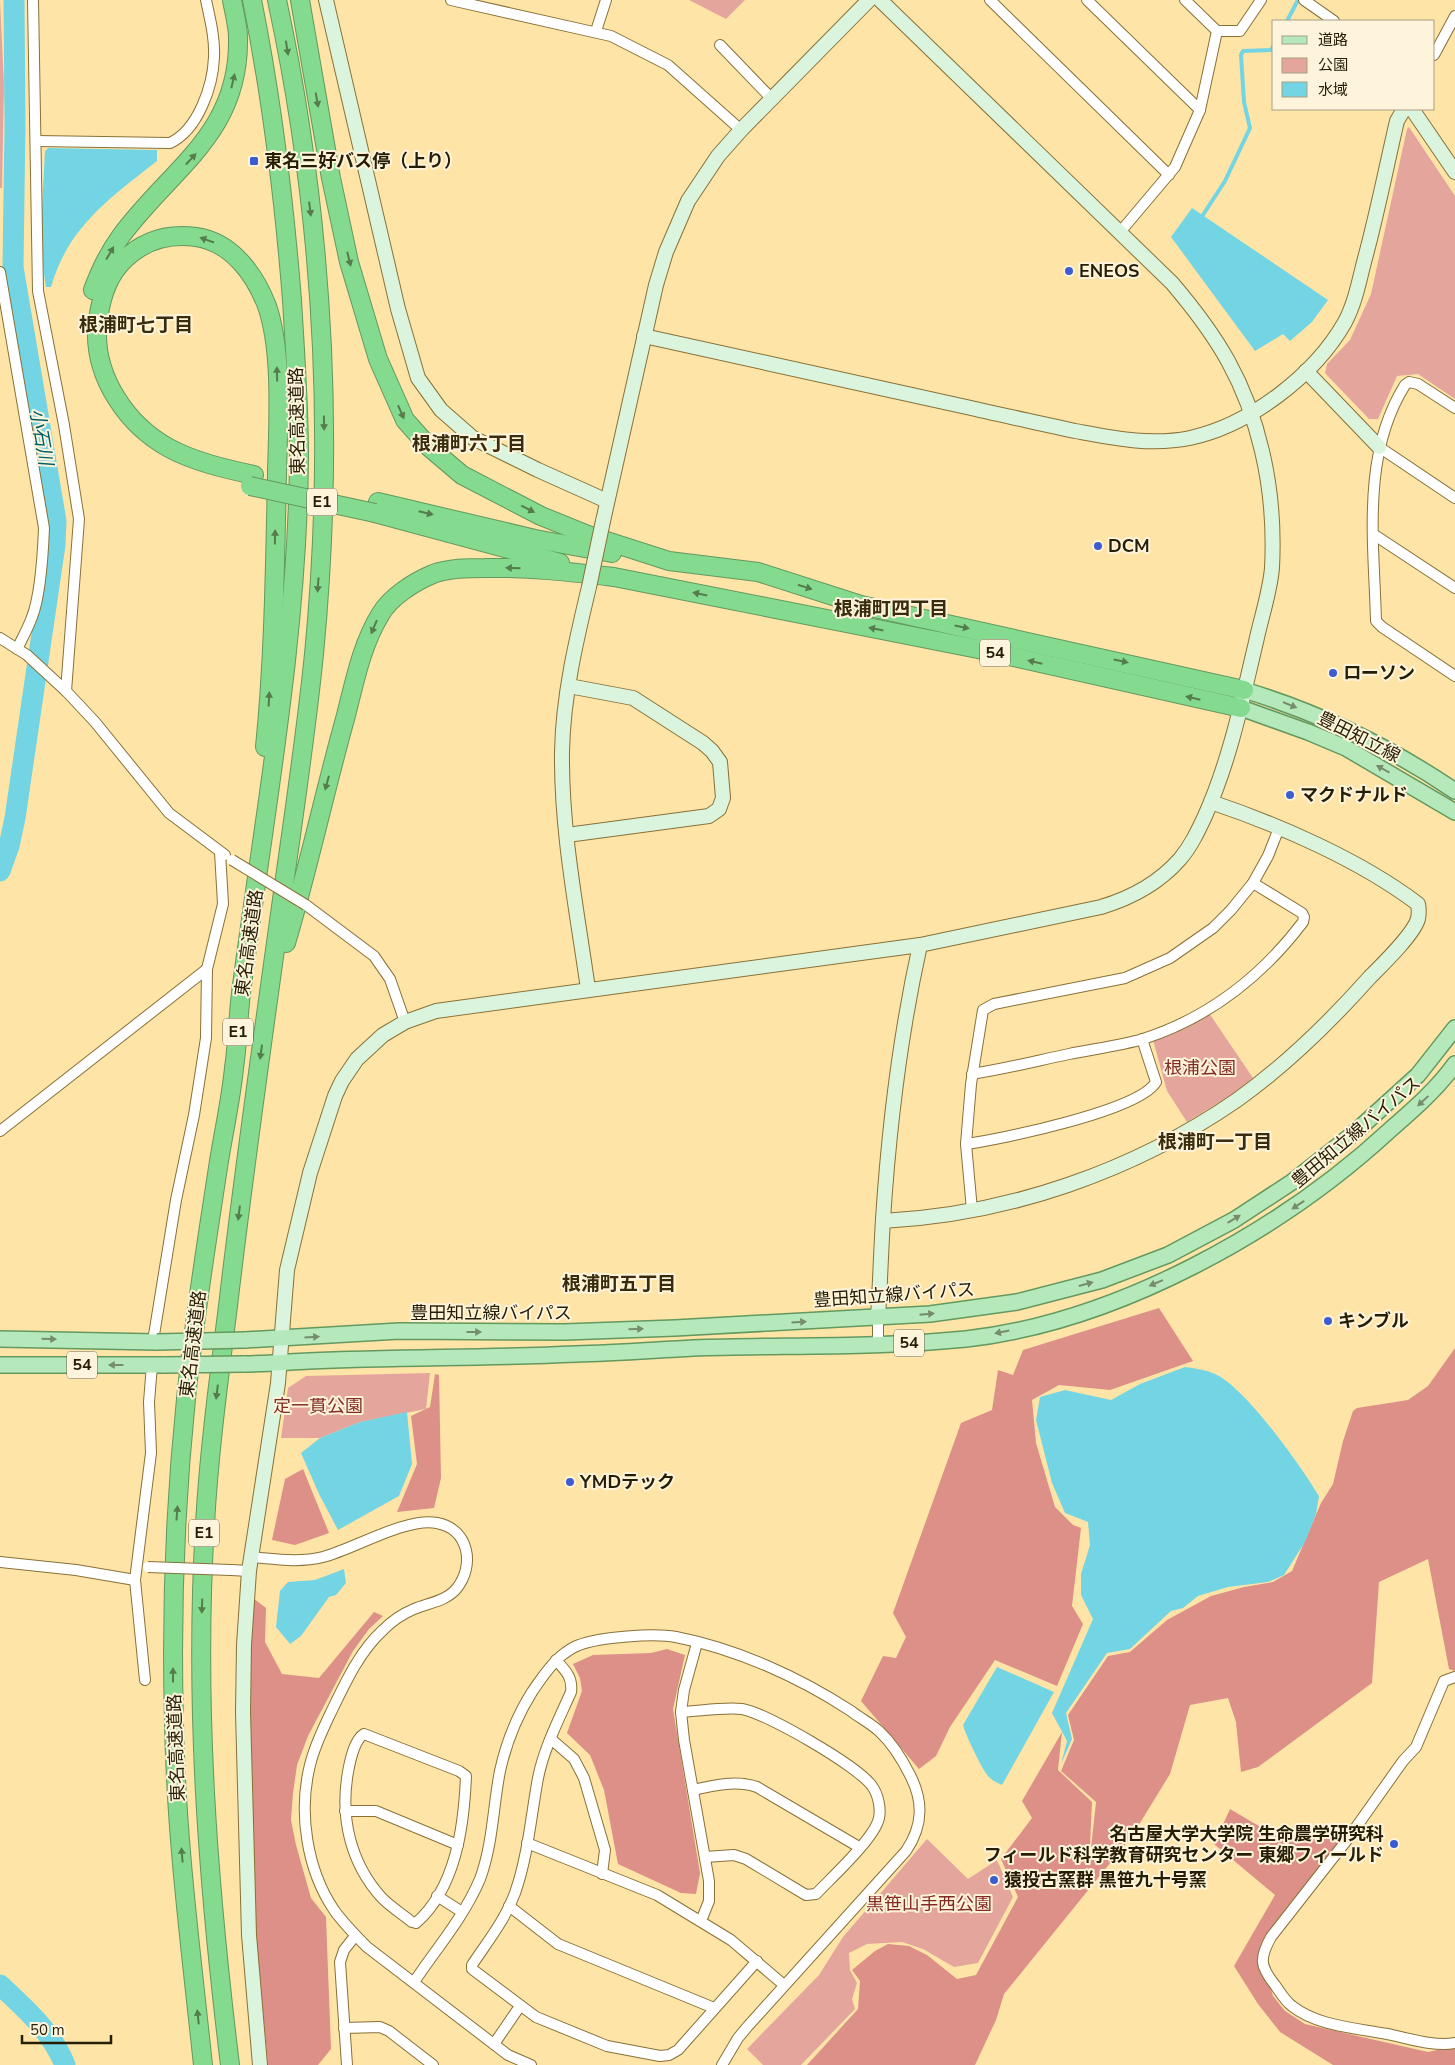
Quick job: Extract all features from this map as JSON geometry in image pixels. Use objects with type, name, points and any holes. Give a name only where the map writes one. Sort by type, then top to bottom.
[{"type":"highway","points":[[232,0],[238,36],[236,64],[230,95],[215,126],[197,153],[121,236],[98,276],[87,317],[87,343],[91,366],[98,386],[112,412],[143,443],[182,465],[215,477],[252,481],[376,508],[621,555],[669,561]]},
{"type":"highway","name":"東名高速道路","points":[[203,2065],[182,1859],[174,1725],[173,1633],[177,1517],[186,1398],[204,1256],[234,1068],[241,992],[280,725],[294,568],[299,456],[296,353],[278,148],[263,53],[252,0]]},
{"type":"highway","name":"東名高速道路","points":[[230,2065],[214,1917],[202,1746],[201,1634],[204,1530],[216,1404],[233,1260],[297,796],[314,652],[321,542],[324,448],[323,353],[316,255],[303,143],[277,0]]},
{"type":"highway","points":[[300,0],[331,178],[349,262],[378,359],[404,420],[429,448],[462,475],[541,516],[588,535],[669,561]]},
{"type":"highway","points":[[241,992],[267,724],[275,564],[278,432],[277,352],[268,308],[260,290],[243,263],[231,252],[202,238],[186,235],[168,236],[152,240],[137,248],[115,270],[101,301],[97,335],[102,367],[109,384],[116,399],[140,427],[170,448],[252,481]]},
{"type":"highway","points":[[376,508],[614,577]]},
{"type":"highway","name":"54","points":[[669,561],[758,572],[861,604],[1244,690]]},
{"type":"highway","points":[[268,1004],[288,937],[359,668],[380,614],[405,588],[434,574],[460,568],[554,570],[614,577]]},
{"type":"highway","name":"54","points":[[614,577],[978,649],[1241,708]]},
{"type":"main road","name":"豊田知立線","points":[[1244,690],[1273,698],[1343,727],[1412,762],[1455,791]]},
{"type":"main road","name":"豊田知立線","points":[[1241,708],[1346,748],[1455,812]]},
{"type":"main road","name":"豊田知立線バイパス","points":[[155,1342],[245,1340],[399,1331],[565,1332],[878,1318],[967,1310],[1017,1302],[1102,1280],[1168,1255],[1234,1220],[1284,1188],[1353,1134],[1418,1075],[1455,1028]]},
{"type":"main road","name":"豊田知立線バイパス","points":[[280,1363],[573,1354],[692,1348],[878,1345],[968,1338],[1045,1324],[1105,1304],[1172,1276],[1244,1240],[1303,1202],[1369,1150],[1440,1085],[1455,1064]]},
{"type":"main road","name":"54","points":[[0,1339],[155,1342]]},
{"type":"main road","name":"54","points":[[0,1366],[280,1363]]},
{"type":"street","points":[[33,0],[38,290],[64,425],[79,519],[66,691]]},
{"type":"street","points":[[36,141],[170,143],[178,139],[196,116],[205,97],[211,77],[214,57],[212,26],[206,0]]},
{"type":"street","points":[[326,0],[398,309],[418,378],[441,410],[473,438],[607,501]]},
{"type":"street","points":[[451,0],[498,4],[612,36],[668,65],[741,130]]},
{"type":"street","points":[[596,31],[606,0]]},
{"type":"street","points":[[588,989],[567,836],[562,784],[562,750],[569,686],[589,587],[656,285],[677,225],[700,183],[718,156],[741,130],[869,0]]},
{"type":"street","points":[[260,2065],[248,1925],[243,1672],[249,1571],[267,1463],[280,1363],[287,1270],[310,1173],[335,1096],[350,1070],[367,1049],[383,1034],[405,1022],[436,1011],[920,945],[1122,901],[1149,886],[1180,859],[1190,846],[1211,802],[1241,708],[1272,569],[1271,508],[1262,453],[1252,414],[1233,369],[1209,328],[1172,283],[880,0]]},
{"type":"street","points":[[990,0],[1169,175]]},
{"type":"street","points":[[1087,0],[1200,110]]},
{"type":"street","points":[[1185,0],[1217,31],[1240,31],[1261,0]]},
{"type":"street","points":[[1304,0],[1333,20]]},
{"type":"street","points":[[1435,53],[1455,16]]},
{"type":"street","points":[[1120,231],[1169,175],[1200,110],[1217,31]]},
{"type":"street","points":[[720,45],[772,99]]},
{"type":"street","points":[[644,336],[1130,442],[1154,442],[1189,438],[1221,429],[1252,414],[1306,370],[1331,343],[1352,306],[1370,241],[1397,120],[1403,110]]},
{"type":"street","points":[[1413,110],[1455,172]]},
{"type":"street","points":[[0,272],[44,528],[44,547],[36,604],[17,649]]},
{"type":"street","points":[[1306,370],[1379,448],[1455,498]]},
{"type":"street","points":[[1455,408],[1418,384],[1409,382],[1405,385],[1394,404],[1379,448],[1374,473],[1376,621],[1455,676]]},
{"type":"street","points":[[1374,534],[1455,588]]},
{"type":"street","points":[[0,638],[27,655],[66,691],[95,722],[169,813],[220,852],[306,905],[374,956],[390,979],[405,1022]]},
{"type":"street","points":[[567,836],[709,816],[718,810],[723,798],[720,762],[717,756],[703,743],[632,698],[569,686]]},
{"type":"street","points":[[883,1221],[905,1220],[972,1210],[1035,1195],[1112,1168],[1213,1116],[1295,1054],[1342,1009],[1412,930],[1419,916],[1418,904],[1362,869],[1279,828],[1211,802]]},
{"type":"street","points":[[972,1210],[966,1144],[972,1074],[981,1015],[986,1007],[1125,978],[1170,958],[1213,928],[1231,910],[1252,883],[1268,856],[1279,828]]},
{"type":"street","points":[[155,1342],[176,1200],[194,1115],[206,1038],[207,969],[223,904],[220,852]]},
{"type":"street","points":[[972,1074],[1008,1069],[1142,1039],[1197,1015],[1241,987],[1272,960],[1303,922],[1304,917],[1302,913],[1252,883]]},
{"type":"street","points":[[878,1345],[883,1221],[892,1116],[909,996],[920,945]]},
{"type":"street","points":[[0,1131],[207,969]]},
{"type":"street","points":[[966,1144],[1006,1138],[1060,1125],[1144,1094],[1156,1082],[1142,1039]]},
{"type":"street","points":[[145,1680],[135,1580],[143,1567],[152,1453],[149,1402],[158,1365]]},
{"type":"street","points":[[251,1556],[303,1560],[323,1557],[423,1522],[437,1523],[452,1529],[466,1548],[467,1570],[454,1592],[441,1600],[414,1609],[395,1620],[374,1638],[366,1650],[331,1712],[319,1738],[310,1766],[305,1826],[311,1856],[324,1893],[334,1910],[355,1936],[494,2044],[516,2060],[531,2065]]},
{"type":"street","points":[[0,1562],[76,1570],[135,1580]]},
{"type":"street","points":[[143,1567],[249,1571]]},
{"type":"street","points":[[414,1982],[473,1894],[484,1866],[490,1841],[500,1772],[511,1734],[529,1698],[556,1660],[577,1645],[590,1642],[654,1636],[676,1638],[697,1643],[740,1656],[827,1696],[877,1729],[891,1743],[904,1764],[918,1790],[921,1807],[916,1836],[906,1851],[738,2038],[722,2065]]},
{"type":"street","points":[[697,1643],[685,1685],[681,1712],[684,1740],[710,1890],[709,1902],[701,1921]]},
{"type":"street","points":[[556,1660],[569,1675],[571,1689],[538,1777],[520,1878],[509,1906],[472,1967],[536,2017],[607,2046],[660,2056],[669,2055],[678,2050],[756,1961]]},
{"type":"street","points":[[1455,1677],[1444,1681],[1416,1747],[1403,1761],[1347,1840],[1271,1937],[1262,1956],[1262,1963],[1270,1979],[1290,2005],[1304,2015],[1332,2023],[1415,2040],[1447,2044],[1455,2042]]},
{"type":"street","points":[[681,1712],[739,1709],[750,1711],[772,1720],[859,1773],[872,1786],[878,1796],[879,1818],[876,1827],[860,1847],[812,1896],[734,1855],[705,1857]]},
{"type":"street","points":[[366,1734],[459,1771],[466,1776],[458,1845],[437,1896],[416,1923],[412,1922],[384,1899],[367,1878],[354,1854],[347,1826],[345,1792],[348,1768],[360,1738],[366,1734]]},
{"type":"street","points":[[551,1739],[574,1759],[584,1778],[605,1850],[602,1874]]},
{"type":"street","points":[[694,1790],[734,1783],[756,1787],[860,1847]]},
{"type":"street","points":[[345,1811],[376,1811],[458,1845]]},
{"type":"street","points":[[527,1843],[657,1895],[731,1940],[784,1985]]},
{"type":"street","points":[[437,1896],[462,1912]]},
{"type":"street","points":[[509,1906],[558,1944],[714,2008]]},
{"type":"street","points":[[347,2065],[340,1962],[344,1950],[355,1936]]},
{"type":"street","points":[[494,2044],[520,2006]]},
{"type":"street","points":[[344,2028],[380,2027],[389,2031],[434,2065]]},
{"type":"green space","points":[[0,0],[4,85],[2,188],[0,188]]},
{"type":"green space","points":[[689,0],[745,0],[726,19]]},
{"type":"green space","points":[[1409,127],[1455,196],[1455,399],[1418,374],[1397,376],[1378,419],[1369,419],[1325,373],[1327,364],[1350,340],[1371,294],[1407,129]]},
{"type":"green space","name":"根浦公園","points":[[1209,1013],[1253,1078],[1231,1095],[1187,1122],[1167,1091],[1153,1040],[1186,1028]]},
{"type":"green space","name":"定一貫公園","points":[[430,1373],[426,1409],[360,1422],[320,1438],[281,1438],[288,1388],[306,1376]]},
{"type":"green space","name":"黒笹山手西公園","points":[[927,1839],[968,1879],[997,1860],[1013,1897],[978,1963],[954,1967],[923,1949],[902,1942],[867,1944],[849,1953],[850,1970],[857,1983],[852,1999],[855,2009],[801,2065],[763,2065],[747,2049],[819,1975],[843,1937]]},
{"type":"shaded area","points":[[1159,1308],[1193,1361],[1110,1390],[1059,1385],[1032,1400],[1036,1443],[1055,1507],[1073,1525],[1081,1528],[1072,1606],[1083,1624],[1057,1686],[995,1660],[950,1727],[936,1756],[919,1769],[861,1701],[883,1656],[896,1658],[906,1637],[893,1613],[961,1423],[992,1410],[998,1370],[1013,1375],[1023,1350]]},
{"type":"shaded area","points":[[1455,1348],[1455,1671],[1449,1669],[1428,1559],[1379,1582],[1372,1683],[1258,1767],[1241,1772],[1236,1722],[1228,1698],[1190,1705],[1170,1774],[1132,1836],[1004,1994],[996,2020],[975,2065],[807,2065],[858,2009],[860,1981],[852,1970],[875,1951],[888,1944],[909,1946],[927,1955],[957,1979],[976,1975],[1018,1897],[1001,1859],[1032,1818],[1022,1801],[1062,1732],[1058,1770],[1092,1802],[1089,1867],[1096,1802],[1061,1771],[1074,1740],[1068,1715],[1108,1656],[1130,1652],[1167,1620],[1211,1596],[1244,1587],[1273,1582],[1292,1571],[1321,1503],[1333,1484],[1343,1441],[1353,1411],[1357,1408],[1408,1400],[1428,1386]]},
{"type":"shaded area","points":[[435,1374],[439,1375],[441,1478],[434,1508],[397,1512],[417,1464],[411,1416],[430,1407]]},
{"type":"shaded area","points":[[303,1469],[329,1533],[295,1545],[272,1540],[285,1479]]},
{"type":"shaded area","points":[[253,1598],[266,1608],[265,1642],[282,1674],[319,1678],[374,1612],[383,1616],[369,1629],[353,1651],[308,1736],[297,1765],[291,1820],[311,1898],[326,1917],[331,2049],[318,2065],[268,2065],[256,1935],[249,1712]]},
{"type":"shaded area","points":[[667,1649],[685,1655],[673,1709],[700,1873],[696,1894],[681,1893],[618,1864],[604,1790],[590,1755],[567,1733],[582,1691],[580,1678],[573,1664],[593,1655],[651,1653]]},
{"type":"shaded area","points":[[1230,1809],[1276,1836],[1309,1830],[1340,1844],[1287,1907],[1260,1952],[1273,1996],[1285,2011],[1305,2024],[1428,2052],[1455,2046],[1455,2065],[1333,2065],[1280,2032],[1258,2004],[1234,1966],[1275,1895],[1214,1844]]},
{"type":"water","points":[[48,148],[157,150],[157,161],[107,201],[80,231],[68,247],[51,287],[46,287],[42,254],[42,202],[45,151]]},
{"type":"water","points":[[1192,208],[1328,300],[1312,322],[1290,341],[1283,334],[1255,351],[1171,237]]},
{"type":"water","points":[[1185,1367],[1215,1374],[1228,1382],[1257,1411],[1300,1466],[1319,1496],[1316,1514],[1305,1542],[1284,1575],[1268,1582],[1228,1587],[1198,1596],[1183,1608],[1171,1611],[1130,1649],[1107,1653],[1066,1713],[1072,1739],[1061,1764],[1067,1741],[1052,1713],[1093,1619],[1081,1595],[1081,1574],[1090,1545],[1088,1522],[1065,1513],[1052,1483],[1036,1420],[1040,1397],[1065,1390],[1111,1400],[1140,1384]]},
{"type":"water","points":[[407,1412],[412,1464],[399,1496],[338,1530],[319,1494],[301,1453],[320,1438],[360,1422]]},
{"type":"water","points":[[344,1569],[346,1583],[336,1595],[329,1597],[301,1636],[290,1644],[276,1627],[280,1591],[288,1582],[315,1580]]},
{"type":"water","points":[[997,1667],[1054,1692],[1002,1785],[991,1779],[985,1772],[970,1744],[963,1725]]},
{"type":"waterway","name":"小石川","points":[[0,871],[9,846],[15,818],[55,545],[56,521],[13,267],[14,0]]},
{"type":"waterway","points":[[1288,20],[1298,0]]},
{"type":"waterway","points":[[1201,218],[1225,181],[1250,128],[1244,102],[1241,55],[1243,51],[1271,50],[1272,48]]},
{"type":"waterway","points":[[0,1985],[29,2012],[46,2032],[60,2053],[65,2065]]},
{"type":"place","name":"東名三好バス停（上り）","points":[[254,161]]},
{"type":"place","name":"ENEOS","points":[[1069,271]]},
{"type":"place","name":"DCM","points":[[1098,546]]},
{"type":"place","name":"ローソン","points":[[1333,673]]},
{"type":"place","name":"マクドナルド","points":[[1290,795]]},
{"type":"place","name":"キンブル","points":[[1328,1321]]},
{"type":"place","name":"YMDテック","points":[[570,1482]]},
{"type":"place","name":"名古屋大学大学院 生命農学研究科 フィールド科学教育研究センター 東郷フィールド","points":[[1394,1844]]},
{"type":"place","name":"猿投古窯群 黒笹九十号窯","points":[[994,1880]]},
{"type":"district","name":"根浦町七丁目","points":[[136,325]]},
{"type":"district","name":"根浦町六丁目","points":[[469,444]]},
{"type":"district","name":"根浦町四丁目","points":[[891,609]]},
{"type":"district","name":"根浦町一丁目","points":[[1215,1142]]},
{"type":"district","name":"根浦町五丁目","points":[[619,1284]]}]
